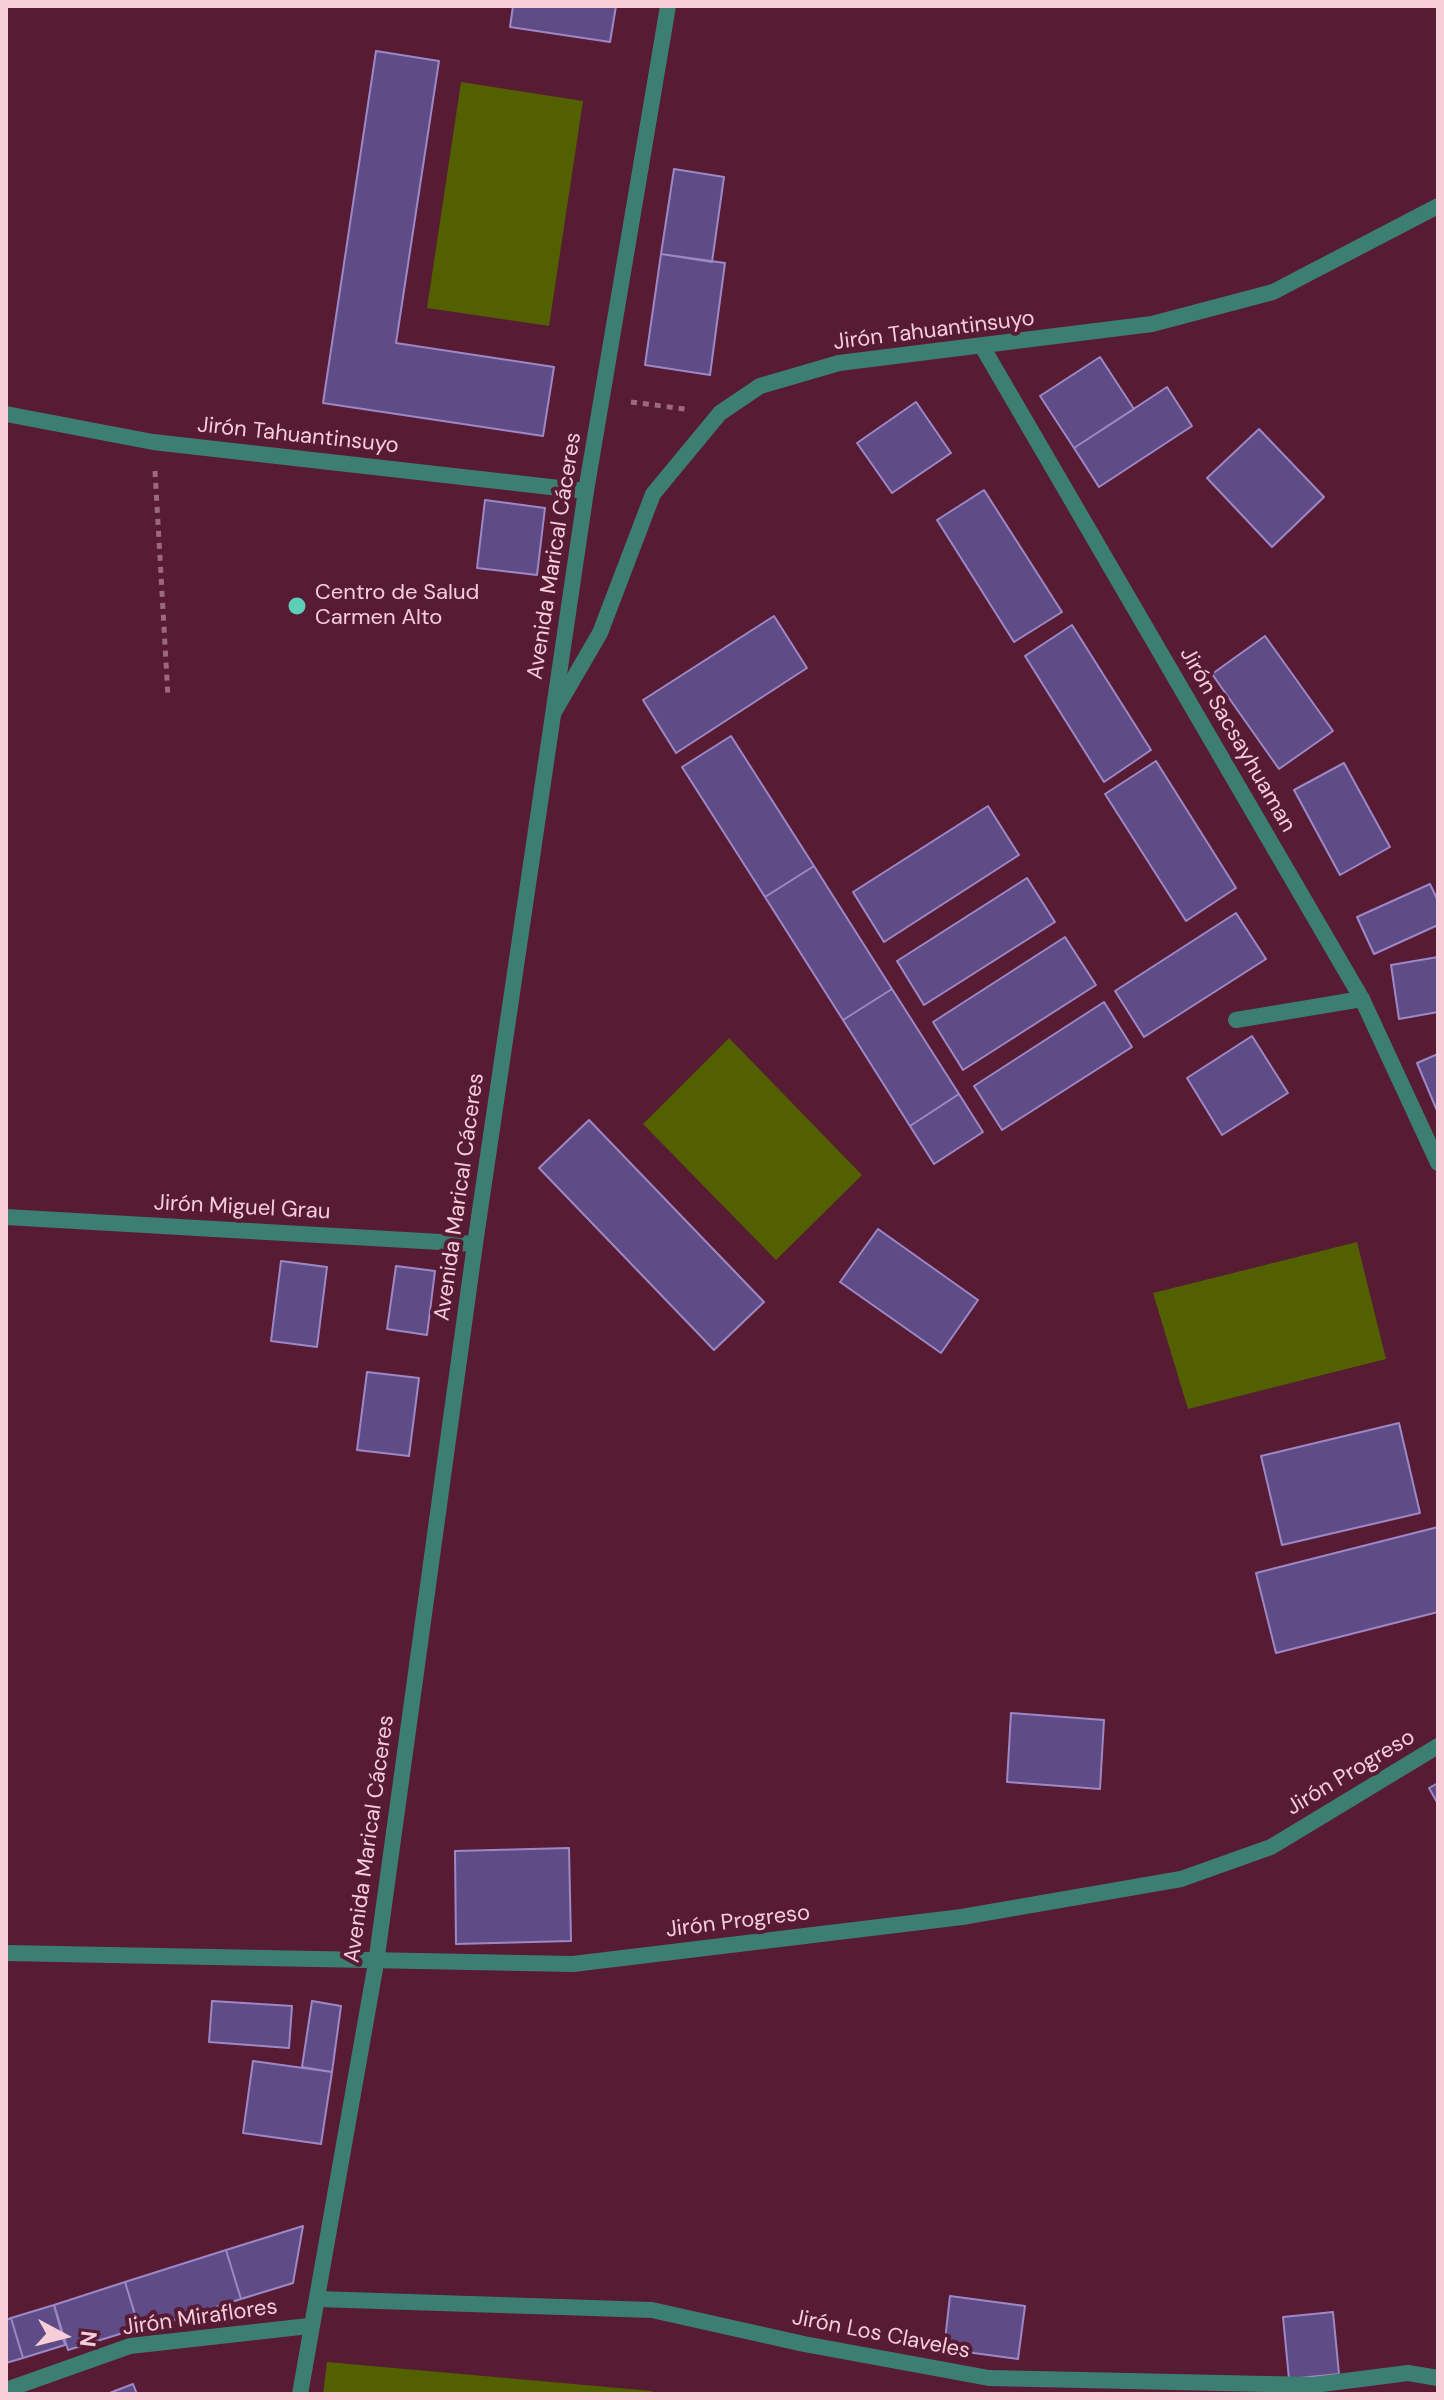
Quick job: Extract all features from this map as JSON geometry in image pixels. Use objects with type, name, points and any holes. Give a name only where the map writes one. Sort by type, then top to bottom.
[{"type":"street","name":"Avenida Marical Cáceres","points":[[300,2394],[309,2326],[318,2299],[376,1963],[475,1244],[586,491],[668,6]]},
{"type":"street","name":"Jirón Tahuantinsuyo","points":[[553,713],[600,633],[653,494],[720,413],[760,386],[839,363],[983,348],[1152,324],[1273,292],[1438,206]]},
{"type":"street","name":"Jirón Sacsayhuaman","points":[[983,348],[1362,999],[1438,1163]]},
{"type":"street","name":"Jirón Tahuantinsuyo","points":[[6,414],[153,442],[586,491]]},
{"type":"street","points":[[1236,1020],[1362,999]]},
{"type":"street","name":"Jirón Miguel Grau","points":[[6,1217],[475,1244]]},
{"type":"street","name":"Jirón Progreso","points":[[6,1953],[376,1963],[573,1964],[962,1917],[1181,1879],[1271,1847],[1438,1746]]},
{"type":"street","name":"Jirón Los Claveles","points":[[318,2299],[652,2310],[804,2344],[989,2378],[1314,2385],[1408,2373],[1438,2378]]},
{"type":"street","name":"Jirón Miraflores","points":[[6,2390],[130,2346],[309,2326]]},
{"type":"path","points":[[603,396],[720,413]]},
{"type":"path","points":[[153,442],[168,697]]},
{"type":"green space","points":[[461,82],[583,101],[549,326],[427,308]]},
{"type":"green space","points":[[729,1038],[862,1175],[776,1260],[643,1124]]},
{"type":"green space","points":[[1357,1242],[1386,1359],[1188,1409],[1153,1293]]},
{"type":"green space","points":[[327,2362],[652,2391],[652,2394],[323,2394]]},
{"type":"building","points":[[513,6],[616,6],[610,42],[510,27]]},
{"type":"building","points":[[376,51],[439,61],[396,343],[554,367],[543,436],[323,403]]},
{"type":"building","points":[[674,169],[724,177],[712,262],[661,254]]},
{"type":"building","points":[[661,254],[725,263],[710,375],[645,365]]},
{"type":"building","points":[[1100,357],[1134,409],[1074,448],[1040,396]]},
{"type":"building","points":[[1167,387],[1192,426],[1099,487],[1074,448]]},
{"type":"building","points":[[916,402],[951,453],[892,493],[857,443]]},
{"type":"building","points":[[1259,429],[1324,497],[1272,547],[1207,478]]},
{"type":"building","points":[[984,490],[1062,612],[1014,642],[937,520]]},
{"type":"building","points":[[485,500],[545,508],[537,575],[477,568]]},
{"type":"building","points":[[774,616],[807,668],[676,753],[643,700]]},
{"type":"building","points":[[1072,625],[1151,750],[1104,782],[1025,656]]},
{"type":"building","points":[[1265,636],[1333,731],[1279,769],[1212,674]]},
{"type":"building","points":[[731,736],[814,866],[765,897],[682,767]]},
{"type":"building","points":[[1156,761],[1236,888],[1186,921],[1105,794]]},
{"type":"building","points":[[1344,763],[1390,847],[1340,875],[1294,790]]},
{"type":"building","points":[[988,806],[1019,855],[884,942],[853,892]]},
{"type":"building","points":[[814,866],[892,989],[843,1020],[765,897]]},
{"type":"building","points":[[1027,878],[1055,922],[924,1005],[897,961]]},
{"type":"building","points":[[1430,884],[1438,901],[1438,925],[1374,954],[1357,917]]},
{"type":"building","points":[[1236,913],[1266,959],[1144,1037],[1115,991]]},
{"type":"building","points":[[1065,937],[1096,985],[963,1070],[933,1022]]},
{"type":"building","points":[[1438,957],[1438,1012],[1399,1019],[1391,965]]},
{"type":"building","points":[[892,989],[959,1094],[910,1126],[843,1020]]},
{"type":"building","points":[[1104,1002],[1132,1047],[1002,1130],[974,1086]]},
{"type":"building","points":[[1252,1036],[1288,1093],[1222,1135],[1187,1078]]},
{"type":"building","points":[[1438,1054],[1438,1113],[1417,1063]]},
{"type":"building","points":[[959,1094],[983,1132],[934,1164],[910,1126]]},
{"type":"building","points":[[589,1120],[764,1302],[714,1350],[539,1168]]},
{"type":"building","points":[[878,1229],[978,1300],[941,1353],[840,1282]]},
{"type":"building","points":[[281,1261],[327,1267],[317,1347],[271,1341]]},
{"type":"building","points":[[396,1266],[435,1271],[427,1335],[387,1329]]},
{"type":"building","points":[[367,1372],[419,1378],[409,1456],[357,1450]]},
{"type":"building","points":[[1399,1423],[1420,1513],[1282,1545],[1261,1456]]},
{"type":"building","points":[[1438,1527],[1438,1612],[1276,1653],[1256,1573]]},
{"type":"building","points":[[1011,1713],[1104,1720],[1100,1789],[1007,1782]]},
{"type":"building","points":[[1438,1783],[1438,1804],[1429,1788]]},
{"type":"building","points":[[569,1848],[571,1941],[456,1944],[455,1851]]},
{"type":"building","points":[[212,2001],[292,2006],[289,2048],[209,2042]]},
{"type":"building","points":[[312,2001],[341,2006],[332,2072],[302,2067]]},
{"type":"building","points":[[253,2061],[332,2072],[321,2144],[243,2133]]},
{"type":"building","points":[[303,2226],[293,2283],[241,2299],[226,2250]]},
{"type":"building","points":[[226,2250],[241,2299],[140,2331],[125,2282]]},
{"type":"building","points":[[125,2282],[139,2328],[68,2350],[54,2305]]},
{"type":"building","points":[[950,2296],[1025,2306],[1018,2359],[944,2349]]},
{"type":"building","points":[[54,2305],[65,2345],[23,2358],[11,2318]]},
{"type":"building","points":[[1333,2312],[1339,2374],[1289,2379],[1283,2317]]},
{"type":"building","points":[[11,2318],[23,2358],[6,2363],[6,2320]]},
{"type":"building","points":[[133,2384],[137,2394],[107,2394]]},
{"type":"place","name":"Centro de Salud Carmen Alto","points":[[297,606]]}]
